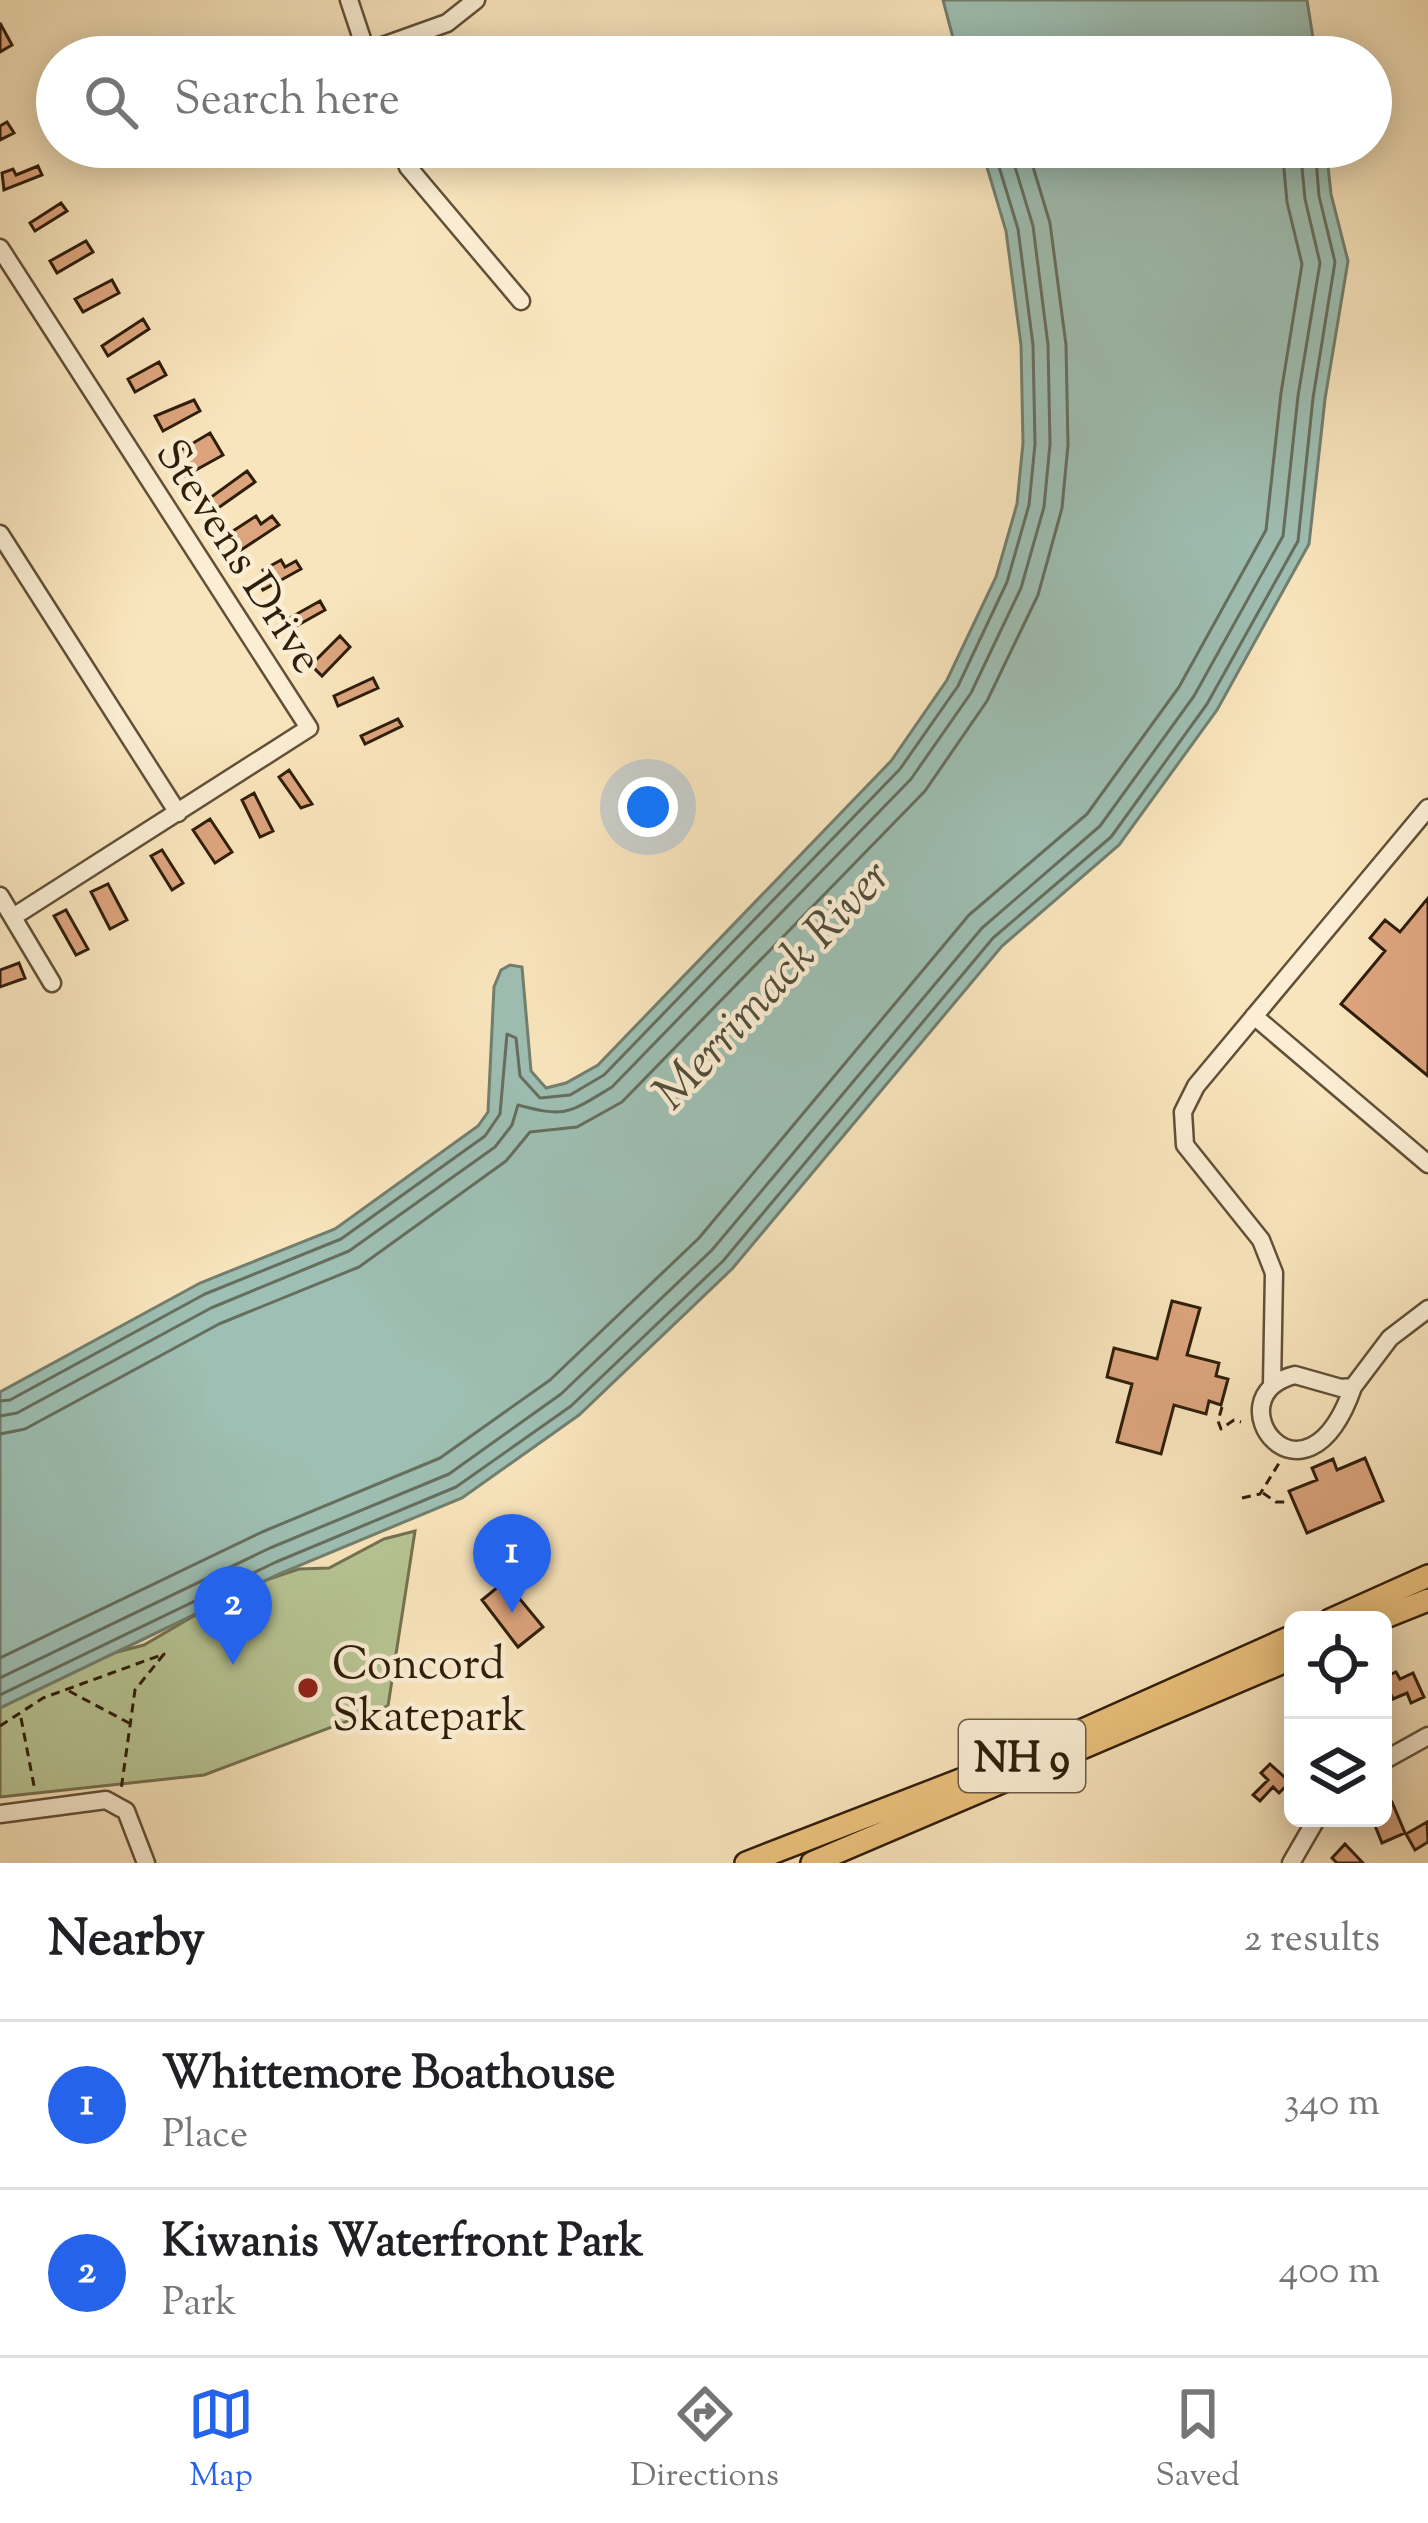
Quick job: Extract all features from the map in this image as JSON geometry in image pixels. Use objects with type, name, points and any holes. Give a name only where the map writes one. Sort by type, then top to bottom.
[{"type":"main road","points":[[1350,1611],[1428,1576]]},
{"type":"main road","points":[[1392,1614],[1428,1600]]},
{"type":"main road","name":"NH 9","points":[[746,1863],[1038,1750],[1284,1640]]},
{"type":"main road","name":"NH 9","points":[[812,1863],[1284,1662]]},
{"type":"street","points":[[349,0],[361,36]]},
{"type":"street","points":[[414,36],[447,23],[476,0]]},
{"type":"street","points":[[409,168],[521,301]]},
{"type":"street","name":"Stevens Drive","points":[[0,248],[309,728],[13,917]]},
{"type":"street","points":[[0,534],[178,813]]},
{"type":"street","points":[[1428,808],[1196,1086],[1183,1112],[1185,1145],[1261,1240],[1274,1274],[1272,1385],[1261,1405],[1264,1428],[1281,1446],[1306,1450],[1328,1437],[1353,1388],[1390,1338],[1428,1309]]},
{"type":"street","points":[[0,896],[52,982]]},
{"type":"street","points":[[1254,1016],[1428,1164]]},
{"type":"street","points":[[1272,1385],[1295,1375],[1353,1388]]},
{"type":"street","points":[[1392,1756],[1428,1736]]},
{"type":"street","points":[[0,1814],[106,1800],[127,1811],[146,1863]]},
{"type":"street","points":[[1291,1863],[1312,1827]]},
{"type":"path","points":[[1222,1407],[1221,1429],[1234,1420],[1240,1422]]},
{"type":"path","points":[[1242,1498],[1261,1492],[1284,1454]]},
{"type":"path","points":[[1261,1492],[1276,1502],[1288,1502]]},
{"type":"path","points":[[0,1726],[43,1698],[164,1654],[135,1690],[118,1806]]},
{"type":"path","points":[[68,1690],[131,1724]]},
{"type":"path","points":[[20,1716],[39,1809]]},
{"type":"green space","points":[[415,1531],[388,1706],[204,1775],[0,1797],[0,1696],[98,1657],[144,1645],[226,1597],[266,1580],[299,1569],[329,1568],[384,1539]]},
{"type":"water","points":[[943,0],[1307,0],[1313,36],[952,36]]},
{"type":"water","name":"Merrimack River","points":[[987,168],[1328,168],[1348,261],[1325,399],[1309,544],[1217,710],[1119,845],[1002,946],[732,1269],[579,1415],[462,1498],[281,1573],[0,1708],[0,1392],[200,1283],[335,1229],[478,1126],[488,1112],[494,987],[501,970],[510,965],[522,967],[531,1071],[546,1088],[598,1065],[891,761],[947,680],[996,577],[1017,504],[1023,443],[1021,345],[1006,231]]},
{"type":"building","points":[[0,23],[12,45],[0,52]]},
{"type":"building","points":[[7,122],[14,133],[0,140],[0,126]]},
{"type":"building","points":[[36,167],[42,175],[4,190],[2,173],[13,169],[16,175]]},
{"type":"building","points":[[61,203],[67,211],[35,231],[30,223]]},
{"type":"building","points":[[86,241],[93,252],[57,273],[50,261]]},
{"type":"building","points":[[112,280],[119,293],[83,312],[75,299]]},
{"type":"building","points":[[143,319],[149,329],[108,356],[102,346]]},
{"type":"building","points":[[159,362],[166,375],[135,392],[128,379]]},
{"type":"building","points":[[194,400],[200,411],[163,431],[155,416]]},
{"type":"building","points":[[210,433],[223,455],[185,476],[173,455]]},
{"type":"building","points":[[247,471],[255,482],[211,513],[203,503]]},
{"type":"building","points":[[256,516],[261,524],[272,516],[279,525],[238,552],[233,531]]},
{"type":"building","points":[[281,560],[285,567],[296,561],[301,569],[263,590],[259,583],[268,579],[263,570]]},
{"type":"building","points":[[320,601],[325,610],[291,629],[286,620]]},
{"type":"building","points":[[340,636],[350,647],[322,676],[311,665]]},
{"type":"building","points":[[373,678],[378,688],[338,706],[334,696]]},
{"type":"building","points":[[398,719],[402,726],[365,744],[361,736]]},
{"type":"building","points":[[289,770],[312,804],[301,808],[279,777]]},
{"type":"building","points":[[254,793],[273,831],[260,837],[242,800]]},
{"type":"building","points":[[210,819],[232,852],[215,863],[193,830]]},
{"type":"building","points":[[162,850],[183,883],[172,890],[151,856]]},
{"type":"building","points":[[108,884],[127,920],[110,929],[91,892]]},
{"type":"building","points":[[1428,898],[1428,1076],[1341,1004],[1385,951],[1370,938],[1385,920],[1400,932]]},
{"type":"building","points":[[66,910],[88,949],[76,955],[54,916]]},
{"type":"building","points":[[19,963],[25,978],[0,987],[0,970]]},
{"type":"building","points":[[1172,1301],[1200,1308],[1187,1355],[1219,1363],[1216,1376],[1228,1379],[1221,1405],[1209,1401],[1206,1414],[1174,1405],[1161,1454],[1117,1442],[1132,1384],[1107,1377],[1114,1348],[1157,1359]]},
{"type":"building","points":[[1365,1458],[1383,1501],[1307,1533],[1289,1491],[1317,1480],[1312,1468],[1333,1459],[1337,1470]]},
{"type":"building","points":[[505,1581],[543,1627],[518,1647],[482,1600]]},
{"type":"building","points":[[1396,1672],[1400,1679],[1413,1673],[1424,1697],[1411,1703],[1407,1693],[1393,1699],[1392,1674]]},
{"type":"building","points":[[1270,1764],[1284,1777],[1284,1788],[1279,1793],[1273,1787],[1260,1801],[1253,1795],[1268,1780],[1261,1773]]},
{"type":"building","points":[[1392,1802],[1405,1833],[1382,1843],[1376,1827],[1392,1827]]},
{"type":"building","points":[[1427,1822],[1428,1842],[1415,1850],[1406,1834]]},
{"type":"building","points":[[1345,1844],[1363,1863],[1337,1863],[1332,1858]]},
{"type":"place","name":"Whittemore Boathouse","points":[[512,1613]]},
{"type":"place","name":"Kiwanis Waterfront Park","points":[[233,1665]]},
{"type":"place","name":"Concord Skatepark","points":[[308,1688]]}]
